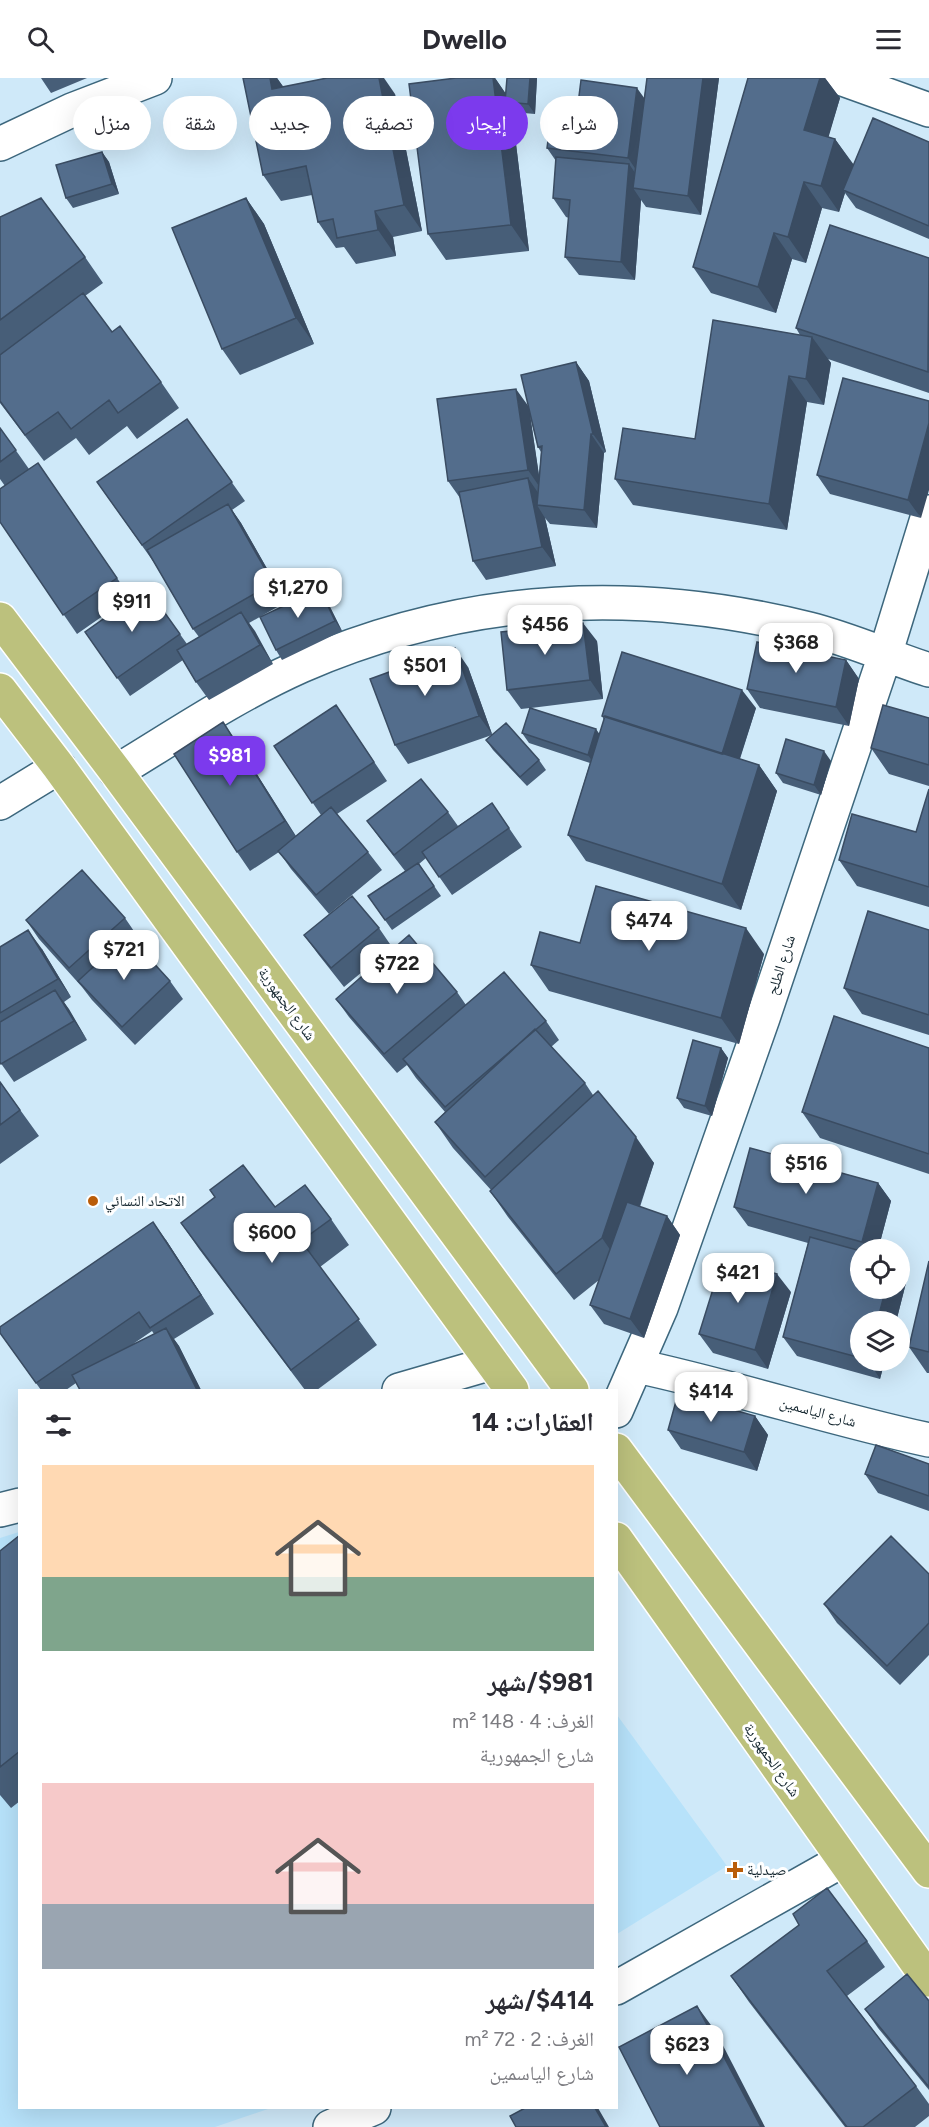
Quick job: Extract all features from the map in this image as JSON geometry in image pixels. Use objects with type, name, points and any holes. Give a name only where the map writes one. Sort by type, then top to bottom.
[{"type":"main road","name":"شارع الجمهورية","points":[[0,619],[116,771],[571,1389]]},
{"type":"main road","points":[[0,690],[59,767],[511,1389]]},
{"type":"main road","points":[[618,1453],[929,1871]]},
{"type":"main road","name":"شارع الجمهورية","points":[[618,1542],[929,1980]]},
{"type":"street","points":[[0,144],[72,110],[155,78]]},
{"type":"street","points":[[840,78],[929,110]]},
{"type":"street","name":"شارع الطلح","points":[[618,1407],[661,1308],[763,1018],[885,655],[929,512]]},
{"type":"street","points":[[116,771],[238,697],[302,666],[366,641],[438,621],[495,610],[607,602],[659,604],[738,613],[801,627],[929,670]]},
{"type":"street","points":[[0,803],[59,767]]},
{"type":"street","points":[[402,1389],[492,1363]]},
{"type":"street","name":"شارع الياسمين","points":[[637,1366],[704,1380],[888,1431],[929,1440]]},
{"type":"street","points":[[0,1510],[18,1506]]},
{"type":"street","points":[[618,1987],[843,1860]]},
{"type":"street","points":[[330,2127],[372,2109]]},
{"type":"shaded area","points":[[18,1532],[18,2109],[268,2109],[215,2127],[0,2127],[0,1538]]},
{"type":"shaded area","points":[[618,1716],[727,1866],[618,1933]]},
{"type":"building","points":[[243,78],[270,78],[272,89],[327,78],[379,78],[383,96],[343,96],[343,150],[393,150],[404,205],[375,211],[378,230],[337,238],[333,219],[318,222],[306,166],[263,175],[258,150],[331,150],[331,96],[249,96],[249,107]]},
{"type":"building","points":[[456,78],[493,78],[495,96],[446,96],[446,150],[502,150],[511,225],[428,234],[417,150],[434,150],[434,96],[411,96],[409,84]]},
{"type":"building","points":[[507,78],[530,78],[528,104],[528,96],[506,96]]},
{"type":"building","points":[[647,78],[703,78],[688,196],[633,188]]},
{"type":"building","points":[[748,78],[820,78],[804,130],[835,139],[821,186],[804,182],[788,237],[774,233],[758,287],[693,267]]},
{"type":"building","points":[[581,80],[637,88],[628,158],[563,150],[618,150],[618,96],[579,96]]},
{"type":"building","points":[[873,118],[929,142],[929,226],[843,190]]},
{"type":"building","points":[[102,152],[112,184],[66,198],[56,165]]},
{"type":"building","points":[[556,157],[629,164],[621,262],[565,257],[570,200],[553,198]]},
{"type":"building","points":[[41,198],[85,257],[0,320],[0,217]]},
{"type":"building","points":[[246,198],[296,318],[222,349],[172,228]]},
{"type":"building","points":[[830,225],[929,258],[928,372],[796,328]]},
{"type":"building","points":[[83,293],[112,332],[120,326],[161,382],[118,413],[109,400],[71,429],[58,412],[25,435],[0,401],[0,355]]},
{"type":"building","points":[[713,320],[812,337],[806,379],[789,376],[769,504],[615,479],[623,428],[695,439]]},
{"type":"building","points":[[576,362],[593,434],[591,434],[584,510],[537,505],[542,446],[538,447],[521,375]]},
{"type":"building","points":[[843,378],[929,401],[929,423],[908,500],[817,475]]},
{"type":"building","points":[[516,389],[528,470],[448,481],[437,399]]},
{"type":"building","points":[[187,419],[232,482],[142,545],[97,482]]},
{"type":"building","points":[[0,428],[16,450],[0,462]]},
{"type":"building","points":[[38,463],[117,578],[63,615],[0,522],[0,489]]},
{"type":"building","points":[[528,478],[542,547],[473,561],[459,492]]},
{"type":"building","points":[[228,504],[273,583],[193,629],[147,550]]},
{"type":"building","points":[[147,588],[180,634],[117,678],[85,632]]},
{"type":"building","points":[[320,589],[335,621],[276,650],[260,617]]},
{"type":"building","points":[[241,612],[260,645],[196,682],[177,650]]},
{"type":"building","points":[[583,623],[590,680],[507,690],[501,632]]},
{"type":"building","points":[[757,642],[846,660],[836,707],[747,689]]},
{"type":"building","points":[[455,648],[479,716],[395,745],[370,679]]},
{"type":"building","points":[[622,652],[742,690],[722,754],[602,716]]},
{"type":"building","points":[[336,705],[374,762],[312,803],[274,746]]},
{"type":"building","points":[[883,705],[929,718],[929,765],[871,748]]},
{"type":"building","points":[[530,708],[596,729],[588,755],[522,733]]},
{"type":"building","points":[[605,716],[759,765],[722,884],[568,835]]},
{"type":"building","points":[[223,722],[285,821],[237,852],[174,754]]},
{"type":"building","points":[[506,723],[539,760],[520,777],[486,740]]},
{"type":"building","points":[[786,739],[824,751],[814,785],[776,773]]},
{"type":"building","points":[[421,779],[448,812],[394,855],[367,821]]},
{"type":"building","points":[[929,789],[929,887],[839,860],[852,814],[916,832]]},
{"type":"building","points":[[492,803],[509,828],[439,877],[422,852]]},
{"type":"building","points":[[331,807],[368,852],[316,895],[278,851]]},
{"type":"building","points":[[418,863],[434,886],[385,920],[368,896]]},
{"type":"building","points":[[82,870],[125,918],[69,968],[26,920]]},
{"type":"building","points":[[596,886],[746,928],[721,1018],[531,965],[540,932],[580,943]]},
{"type":"building","points":[[352,896],[379,928],[331,968],[304,935]]},
{"type":"building","points":[[868,911],[929,930],[929,1015],[844,988]]},
{"type":"building","points":[[28,930],[58,979],[0,1013],[0,947]]},
{"type":"building","points":[[128,935],[170,981],[122,1027],[78,981]]},
{"type":"building","points":[[409,935],[457,992],[384,1054],[336,999]]},
{"type":"building","points":[[504,972],[546,1021],[445,1107],[403,1059]]},
{"type":"building","points":[[55,990],[74,1021],[1,1064],[0,1022]]},
{"type":"building","points":[[834,1016],[929,1048],[929,1154],[802,1112]]},
{"type":"building","points":[[535,1029],[585,1083],[485,1177],[435,1122]]},
{"type":"building","points":[[693,1040],[721,1048],[705,1106],[677,1098]]},
{"type":"building","points":[[0,1082],[20,1110],[0,1125]]},
{"type":"building","points":[[598,1091],[636,1137],[602,1238],[556,1274],[490,1191]]},
{"type":"building","points":[[750,1148],[878,1183],[863,1239],[851,1239],[734,1207]]},
{"type":"building","points":[[243,1165],[275,1207],[305,1185],[331,1219],[301,1241],[359,1319],[291,1370],[181,1223],[215,1197],[210,1190]]},
{"type":"building","points":[[627,1202],[667,1216],[630,1319],[590,1305]]},
{"type":"building","points":[[153,1222],[201,1295],[150,1328],[139,1312],[36,1383],[0,1333],[0,1327]]},
{"type":"building","points":[[810,1237],[850,1248],[850,1299],[883,1299],[880,1311],[850,1311],[850,1355],[783,1337]]},
{"type":"building","points":[[723,1257],[777,1274],[755,1350],[699,1334]]},
{"type":"building","points":[[929,1261],[929,1352],[910,1347]]},
{"type":"building","points":[[166,1328],[196,1389],[79,1389],[72,1375]]},
{"type":"building","points":[[678,1394],[755,1416],[744,1452],[668,1430]]},
{"type":"building","points":[[876,1445],[929,1464],[929,1496],[865,1474]]},
{"type":"building","points":[[891,1536],[929,1574],[929,1623],[887,1666],[824,1604]]},
{"type":"building","points":[[18,1537],[18,1753],[0,1767],[0,1551]]},
{"type":"building","points":[[827,1888],[867,1941],[827,1971],[916,2086],[863,2127],[847,2127],[731,1976],[799,1925],[793,1914]]},
{"type":"building","points":[[907,1974],[929,2001],[929,2087],[865,2009]]},
{"type":"building","points":[[697,2006],[761,2127],[660,2127],[619,2047]]},
{"type":"building","points":[[523,2109],[596,2109],[606,2127],[516,2127],[510,2116]]},
{"type":"place","name":"الاتحاد النسائي","points":[[93,1201]]},
{"type":"place","name":"صيدلية","points":[[735,1870]]}]
